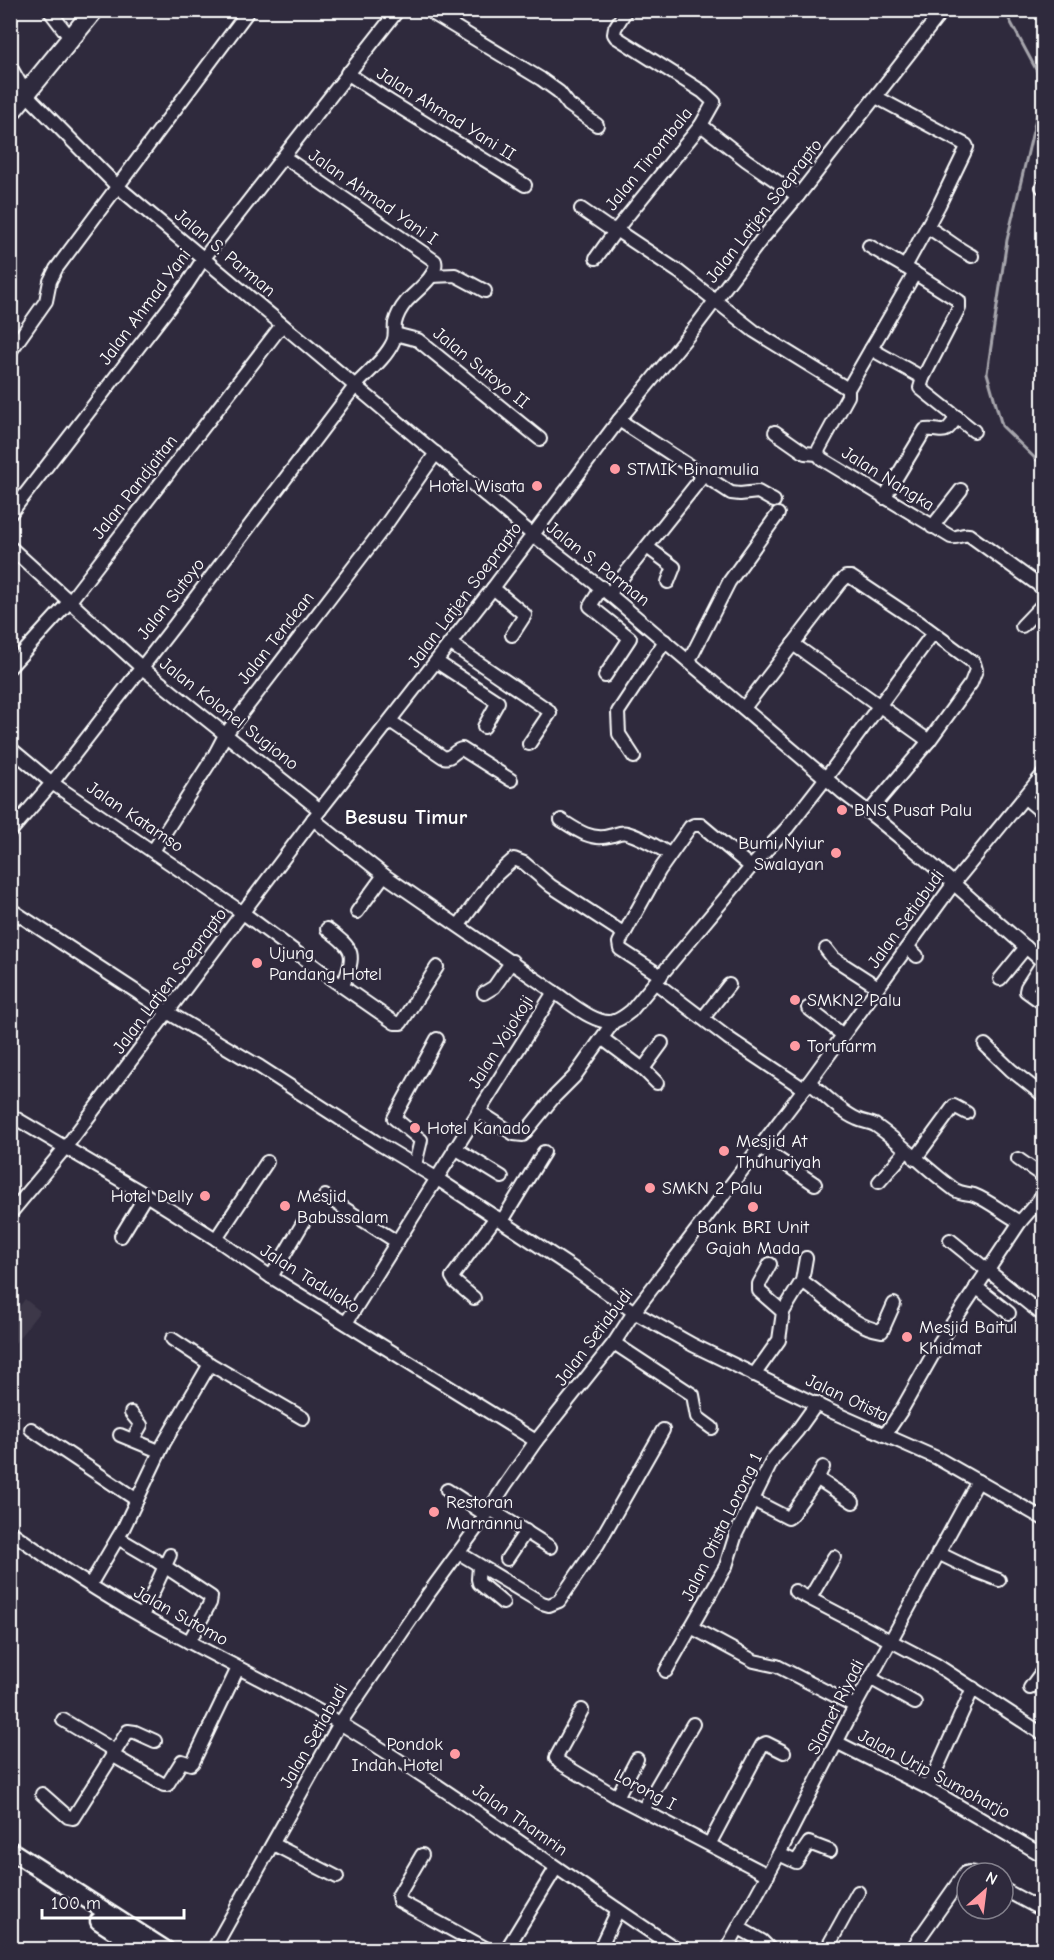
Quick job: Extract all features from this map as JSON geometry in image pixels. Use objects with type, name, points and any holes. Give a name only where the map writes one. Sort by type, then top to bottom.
[{"type":"highway","points":[[10,113],[94,10]]},
{"type":"main road","points":[[10,1850],[166,1950]]},
{"type":"main road","points":[[10,1863],[136,1948]]},
{"type":"street","points":[[49,10],[71,39]]},
{"type":"street","points":[[10,352],[46,301],[50,281],[56,269],[249,10]]},
{"type":"street","name":"Jalan Ahmad Yani","points":[[10,514],[204,258],[398,10]]},
{"type":"street","points":[[427,10],[541,79],[558,92],[569,105],[597,125]]},
{"type":"street","name":"Jalan Tinombala","points":[[626,10],[615,28],[616,37],[714,101],[713,108],[701,125],[616,230],[716,301]]},
{"type":"street","name":"Jalan Latjen Soeprapto","points":[[10,1214],[65,1148],[169,1013],[317,814],[451,644],[619,420],[716,301],[754,249],[944,10]]},
{"type":"street","name":"Jalan S. Parman","points":[[10,66],[26,94],[117,186],[533,535],[605,590],[826,778],[954,883],[1043,962]]},
{"type":"street","name":"Jalan Ahmad Yani II","points":[[347,73],[525,185]]},
{"type":"street","name":"Jalan Nangka","points":[[876,97],[967,146],[967,149],[927,227],[910,270],[871,349],[848,389],[848,396],[818,454],[822,459],[884,498],[952,538],[964,534],[969,535],[1044,589]]},
{"type":"street","points":[[701,125],[798,196]]},
{"type":"street","name":"Jalan Ahmad Yani I","points":[[284,157],[435,261],[436,268],[431,276],[400,311],[394,340],[387,351],[356,385]]},
{"type":"street","points":[[581,209],[601,224],[616,230],[596,258]]},
{"type":"street","points":[[927,227],[946,237],[959,249],[972,256]]},
{"type":"street","points":[[869,246],[958,301],[959,304],[920,387],[974,431]]},
{"type":"street","points":[[431,276],[455,275],[486,291]]},
{"type":"street","points":[[716,301],[754,331],[848,389]]},
{"type":"street","name":"Jalan Pandjaitan","points":[[10,667],[69,602],[282,324]]},
{"type":"street","name":"Jalan Sutoyo II","points":[[395,334],[418,340],[540,439]]},
{"type":"street","points":[[871,349],[923,378]]},
{"type":"street","name":"Jalan Sutoyo","points":[[10,832],[52,783],[174,626],[356,385]]},
{"type":"street","points":[[884,498],[925,430],[945,432],[957,417]]},
{"type":"street","points":[[619,420],[734,494],[758,492],[774,501]]},
{"type":"street","points":[[775,432],[805,453],[818,454]]},
{"type":"street","name":"Jalan Tendean","points":[[153,851],[225,735],[385,526],[436,453]]},
{"type":"street","points":[[630,638],[590,606],[646,547],[703,476]]},
{"type":"street","points":[[932,527],[961,490]]},
{"type":"street","points":[[689,661],[729,582],[778,514]]},
{"type":"street","name":"Jalan Kolonel Sugiono","points":[[10,547],[141,667],[225,735],[384,875],[554,992]]},
{"type":"street","points":[[646,547],[674,567],[668,582]]},
{"type":"street","points":[[744,708],[846,577],[851,577],[974,663],[976,670],[971,683],[929,741],[869,812]]},
{"type":"street","points":[[493,588],[525,615],[512,635]]},
{"type":"street","points":[[1022,626],[1044,603]]},
{"type":"street","points":[[605,676],[641,621]]},
{"type":"street","points":[[478,1111],[514,1134],[523,1136],[554,1097],[574,1077],[614,1021],[631,1011],[751,867],[787,828],[881,706],[933,633]]},
{"type":"street","points":[[634,757],[619,734],[618,712],[665,641]]},
{"type":"street","points":[[451,644],[548,710],[550,713],[529,744]]},
{"type":"street","points":[[793,644],[929,741]]},
{"type":"street","points":[[436,662],[498,702],[484,727]]},
{"type":"street","points":[[390,721],[443,757],[449,757],[462,749],[511,780]]},
{"type":"street","name":"Jalan Katamso","points":[[10,748],[52,783],[243,913],[398,1024],[437,967]]},
{"type":"street","name":"Jalan Setiabudi","points":[[213,1950],[340,1723],[419,1606],[536,1442],[614,1343],[634,1312],[878,987],[913,952],[954,883],[1044,773]]},
{"type":"street","points":[[1025,798],[1044,814]]},
{"type":"street","points":[[561,820],[577,831],[599,837],[628,833],[670,854]]},
{"type":"street","points":[[751,867],[701,825],[690,827],[670,854],[623,933],[618,943],[620,949],[728,1038],[857,1119],[874,1125],[960,1194],[972,1194],[1020,1222]]},
{"type":"street","points":[[459,925],[495,876],[514,859],[524,863],[551,886],[623,933]]},
{"type":"street","points":[[357,912],[384,875]]},
{"type":"street","name":"Jalan Otista","points":[[10,909],[169,1013],[260,1067],[436,1178],[574,1269],[634,1312],[693,1346],[937,1458],[1044,1519]]},
{"type":"street","points":[[327,929],[350,948],[352,953],[351,965],[343,986]]},
{"type":"street","points":[[1000,979],[1026,947]]},
{"type":"street","points":[[826,949],[833,958],[878,987]]},
{"type":"street","points":[[484,993],[494,987],[512,962]]},
{"type":"street","points":[[1043,962],[1026,991],[1044,1004]]},
{"type":"street","points":[[703,1018],[729,985]]},
{"type":"street","name":"Jalan Yojokoji","points":[[346,1323],[554,992],[598,1020],[614,1021]]},
{"type":"street","points":[[807,1008],[843,1035]]},
{"type":"street","points":[[415,1165],[422,1143],[420,1137],[394,1118],[437,1039]]},
{"type":"street","points":[[603,1039],[643,1069],[657,1083]]},
{"type":"street","points":[[643,1069],[662,1043]]},
{"type":"street","points":[[985,1045],[1011,1070],[1044,1096]]},
{"type":"street","points":[[879,1182],[910,1155],[954,1106],[966,1113]]},
{"type":"street","name":"Jalan Tadulako","points":[[10,1115],[146,1195],[271,1277],[536,1442]]},
{"type":"street","points":[[760,1146],[815,1184]]},
{"type":"street","points":[[455,1148],[502,1177]]},
{"type":"street","points":[[474,1298],[452,1277],[499,1219],[544,1152]]},
{"type":"street","points":[[1018,1159],[1044,1178]]},
{"type":"street","points":[[216,1239],[267,1162]]},
{"type":"street","points":[[885,1435],[940,1342],[987,1270],[1044,1190]]},
{"type":"street","points":[[121,1236],[146,1195]]},
{"type":"street","points":[[325,1196],[397,1242]]},
{"type":"street","points":[[271,1277],[303,1223]]},
{"type":"street","points":[[950,1240],[1044,1316]]},
{"type":"street","points":[[754,1375],[779,1340],[783,1312],[802,1281],[806,1258]]},
{"type":"street","points":[[770,1264],[759,1284],[759,1291],[783,1312]]},
{"type":"street","points":[[802,1281],[848,1317],[876,1330],[882,1331],[894,1304]]},
{"type":"street","points":[[976,1287],[1009,1313]]},
{"type":"street","points":[[172,1338],[210,1364],[303,1418]]},
{"type":"street","points":[[614,1343],[691,1394],[695,1401],[697,1417],[712,1428]]},
{"type":"street","points":[[90,1585],[118,1538],[159,1451],[210,1364]]},
{"type":"street","name":"Jalan Otista Lorong 1","points":[[666,1671],[726,1566],[732,1543],[773,1459],[817,1403]]},
{"type":"street","points":[[131,1413],[141,1425],[133,1439]]},
{"type":"street","points":[[31,1429],[137,1500]]},
{"type":"street","points":[[459,1553],[542,1603],[549,1605],[559,1601],[598,1544],[663,1430]]},
{"type":"street","points":[[120,1435],[159,1451]]},
{"type":"street","points":[[753,1500],[788,1518],[820,1473],[853,1502]]},
{"type":"street","name":"Slamet Riyadi","points":[[726,1950],[768,1875],[870,1678],[978,1481]]},
{"type":"street","points":[[447,1490],[526,1531],[550,1547]]},
{"type":"street","name":"Jalan Sutomo","points":[[10,1531],[90,1585],[142,1616],[340,1723]]},
{"type":"street","points":[[507,1559],[526,1531]]},
{"type":"street","points":[[118,1538],[167,1561],[211,1598],[189,1642]]},
{"type":"street","points":[[938,1553],[999,1580]]},
{"type":"street","points":[[810,1598],[834,1557]]},
{"type":"street","points":[[142,1616],[167,1561]]},
{"type":"street","points":[[479,1566],[478,1581],[503,1603]]},
{"type":"street","points":[[795,1591],[948,1672],[1044,1735]]},
{"type":"street","points":[[691,1627],[754,1661],[777,1666],[855,1706]]},
{"type":"street","points":[[63,1720],[167,1785],[182,1761],[191,1764],[238,1668]]},
{"type":"street","points":[[1030,1688],[1044,1669]]},
{"type":"street","points":[[870,1678],[915,1703]]},
{"type":"street","points":[[928,1788],[973,1688]]},
{"type":"street","name":"Lorong I","points":[[582,1710],[556,1758],[617,1797],[768,1875]]},
{"type":"street","name":"Jalan Thamrin","points":[[340,1723],[435,1783],[678,1950]]},
{"type":"street","points":[[643,1810],[693,1724]]},
{"type":"street","points":[[42,1794],[68,1817],[73,1818],[129,1731],[155,1741]]},
{"type":"street","points":[[710,1844],[762,1745],[766,1743],[784,1752]]},
{"type":"street","name":"Jalan Urip Sumoharjo","points":[[837,1743],[928,1788],[1044,1856]]},
{"type":"street","points":[[617,1797],[637,1759]]},
{"type":"street","points":[[779,1854],[796,1862],[809,1843],[830,1851]]},
{"type":"street","points":[[273,1844],[337,1877]]},
{"type":"street","points":[[422,1855],[398,1896],[399,1901],[489,1950]]},
{"type":"street","points":[[506,1950],[556,1868]]},
{"type":"street","points":[[911,1950],[955,1887]]},
{"type":"street","points":[[826,1950],[858,1892]]},
{"type":"street","points":[[1015,1895],[1044,1911]]},
{"type":"street","points":[[599,1950],[618,1910]]},
{"type":"street","points":[[739,1928],[762,1941],[771,1950]]},
{"type":"shaded area","points":[[25,1299],[40,1311],[11,1348],[11,1318]]},
{"type":"waterway","points":[[1010,10],[1009,19],[1038,73],[1039,106],[1007,240],[987,373],[1002,426],[1044,467]]},
{"type":"place","name":"STMIK Binamulia","points":[[615,469]]},
{"type":"place","name":"Hotel Wisata","points":[[537,486]]},
{"type":"place","name":"BNS Pusat Palu","points":[[842,810]]},
{"type":"place","name":"Bumi Nyiur Swalayan","points":[[836,853]]},
{"type":"place","name":"Ujung Pandang Hotel","points":[[257,963]]},
{"type":"place","name":"SMKN2 Palu","points":[[795,1000]]},
{"type":"place","name":"Torufarm","points":[[795,1046]]},
{"type":"place","name":"Hotel Kanado","points":[[415,1128]]},
{"type":"place","name":"Mesjid At Thuhuriyah","points":[[724,1151]]},
{"type":"place","name":"SMKN 2 Palu","points":[[650,1188]]},
{"type":"place","name":"Hotel Delly","points":[[205,1196]]},
{"type":"place","name":"Mesjid Babussalam","points":[[285,1206]]},
{"type":"place","name":"Bank BRI Unit Gajah Mada","points":[[753,1207]]},
{"type":"place","name":"Mesjid Baitul Khidmat","points":[[907,1337]]},
{"type":"place","name":"Restoran Marrannu","points":[[434,1512]]},
{"type":"place","name":"Pondok Indah Hotel","points":[[455,1754]]},
{"type":"district","name":"Besusu Timur","points":[[406,817]]}]
